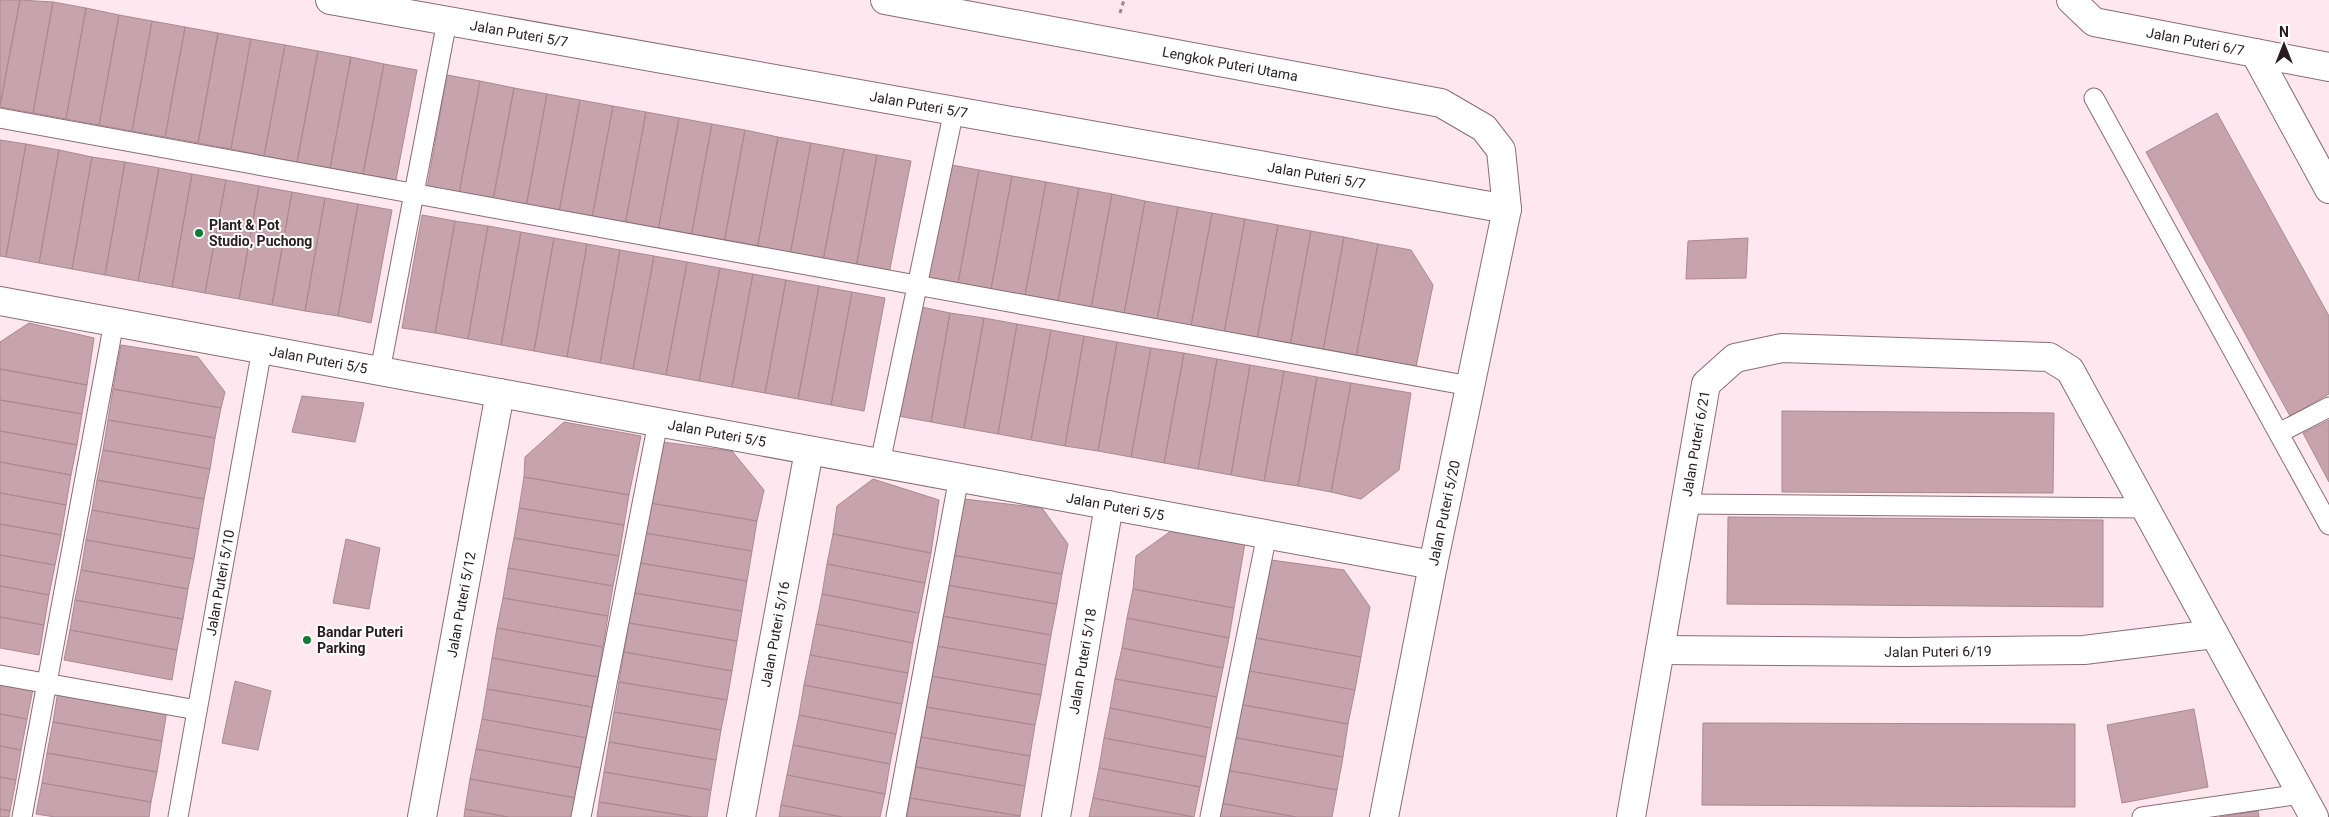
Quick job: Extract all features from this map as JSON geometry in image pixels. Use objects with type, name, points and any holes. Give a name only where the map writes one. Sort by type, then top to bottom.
[{"type":"street","name":"Jalan Puteri 5/7","points":[[330,0],[1507,209]]},
{"type":"street","name":"Lengkok Puteri Utama","points":[[885,0],[1441,103],[1484,128],[1501,150],[1507,209]]},
{"type":"street","name":"Jalan Puteri 6/7","points":[[2071,0],[2094,22],[2260,62],[2329,67]]},
{"type":"street","points":[[2260,62],[2329,189]]},
{"type":"street","name":"Jalan Puteri 5/20","points":[[1384,817],[1433,565],[1507,209]]},
{"type":"street","name":"Jalan Puteri 5/5","points":[[0,301],[1433,565]]},
{"type":"street","name":"Jalan Puteri 6/21","points":[[1631,817],[1706,384],[1735,358],[1782,348],[2049,357],[2070,370],[2145,508]]},
{"type":"street","name":"Jalan Puteri 5/12","points":[[422,817],[500,393]]},
{"type":"street","name":"Jalan Puteri 5/16","points":[[741,817],[809,451]]},
{"type":"street","name":"Jalan Puteri 5/18","points":[[1056,817],[1109,505]]},
{"type":"street","points":[[2145,508],[2307,805]]},
{"type":"street","name":"Jalan Puteri 6/19","points":[[1660,650],[1907,652],[2084,650],[2214,634]]},
{"type":"lane","points":[[380,371],[447,21]]},
{"type":"lane","points":[[2094,98],[2329,525]]},
{"type":"lane","points":[[880,463],[954,110]]},
{"type":"lane","points":[[0,118],[1470,386]]},
{"type":"lane","points":[[22,817],[114,322]]},
{"type":"lane","name":"Jalan Puteri 5/10","points":[[178,817],[262,349]]},
{"type":"lane","points":[[2279,433],[2329,408]]},
{"type":"lane","points":[[581,817],[658,422]]},
{"type":"lane","points":[[896,817],[959,478]]},
{"type":"lane","points":[[1686,504],[2145,508]]},
{"type":"lane","points":[[1210,817],[1267,534]]},
{"type":"lane","points":[[0,675],[197,710]]},
{"type":"lane","points":[[2142,817],[2307,805]]},
{"type":"building","points":[[0,0],[20,0],[0,104]]},
{"type":"building","points":[[20,0],[53,2],[33,113],[0,107]]},
{"type":"building","points":[[53,2],[86,8],[66,119],[33,113]]},
{"type":"building","points":[[86,8],[119,15],[99,125],[66,119]]},
{"type":"building","points":[[119,15],[152,21],[132,131],[99,125]]},
{"type":"building","points":[[152,21],[185,27],[165,137],[132,131]]},
{"type":"building","points":[[185,27],[218,33],[198,143],[165,137]]},
{"type":"building","points":[[218,33],[251,39],[231,149],[198,143]]},
{"type":"building","points":[[251,39],[285,45],[264,156],[231,149]]},
{"type":"building","points":[[285,45],[318,51],[297,162],[264,156]]},
{"type":"building","points":[[318,51],[351,57],[330,168],[297,162]]},
{"type":"building","points":[[351,57],[384,64],[363,174],[330,168]]},
{"type":"building","points":[[384,64],[417,70],[396,180],[363,174]]},
{"type":"building","points":[[447,75],[480,81],[459,194],[427,188]]},
{"type":"building","points":[[480,81],[514,88],[493,200],[459,194]]},
{"type":"building","points":[[514,88],[547,94],[526,207],[493,200]]},
{"type":"building","points":[[547,94],[580,100],[559,212],[526,207]]},
{"type":"building","points":[[580,100],[613,106],[592,218],[559,212]]},
{"type":"building","points":[[613,106],[646,112],[625,225],[592,218]]},
{"type":"building","points":[[646,112],[679,118],[658,231],[625,225]]},
{"type":"building","points":[[2217,113],[2329,316],[2329,394],[2290,416],[2146,152]]},
{"type":"building","points":[[679,118],[712,124],[691,237],[658,231]]},
{"type":"building","points":[[712,124],[745,130],[724,243],[691,237]]},
{"type":"building","points":[[745,130],[778,137],[757,249],[724,243]]},
{"type":"building","points":[[778,137],[811,143],[790,255],[757,249]]},
{"type":"building","points":[[0,140],[26,144],[6,257],[0,256]]},
{"type":"building","points":[[811,143],[844,149],[823,261],[790,255]]},
{"type":"building","points":[[26,144],[59,150],[39,263],[6,257]]},
{"type":"building","points":[[844,149],[877,155],[856,267],[823,261]]},
{"type":"building","points":[[59,150],[92,157],[72,269],[39,263]]},
{"type":"building","points":[[877,155],[911,161],[889,274],[856,267]]},
{"type":"building","points":[[92,157],[125,162],[105,275],[72,269]]},
{"type":"building","points":[[125,162],[159,168],[138,281],[105,275]]},
{"type":"building","points":[[946,164],[979,170],[958,283],[925,277]]},
{"type":"building","points":[[159,168],[192,174],[172,287],[138,281]]},
{"type":"building","points":[[979,170],[1012,176],[991,289],[958,283]]},
{"type":"building","name":"Plant & Pot Studio, Puchong","points":[[192,174],[226,180],[205,293],[172,287]]},
{"type":"building","points":[[1012,176],[1046,182],[1025,295],[991,289]]},
{"type":"building","points":[[226,180],[259,186],[239,299],[205,293]]},
{"type":"building","points":[[1046,182],[1079,188],[1058,301],[1025,295]]},
{"type":"building","points":[[259,186],[292,192],[272,305],[239,299]]},
{"type":"building","points":[[1079,188],[1112,194],[1091,308],[1058,301]]},
{"type":"building","points":[[292,192],[325,198],[305,311],[272,305]]},
{"type":"building","points":[[1112,194],[1145,201],[1124,314],[1091,308]]},
{"type":"building","points":[[325,198],[358,204],[338,316],[305,311]]},
{"type":"building","points":[[1145,201],[1178,207],[1157,320],[1124,314]]},
{"type":"building","points":[[358,204],[392,210],[371,323],[338,316]]},
{"type":"building","points":[[1178,207],[1212,213],[1191,326],[1157,320]]},
{"type":"building","points":[[1212,213],[1245,219],[1224,333],[1191,326]]},
{"type":"building","points":[[422,215],[455,221],[435,333],[402,328]]},
{"type":"building","points":[[1245,219],[1278,225],[1257,339],[1224,333]]},
{"type":"building","points":[[455,221],[488,226],[468,339],[435,333]]},
{"type":"building","points":[[1278,225],[1311,231],[1290,345],[1257,339]]},
{"type":"building","points":[[488,226],[521,232],[501,345],[468,339]]},
{"type":"building","points":[[1311,231],[1344,237],[1323,351],[1290,345]]},
{"type":"building","points":[[521,232],[554,238],[534,351],[501,345]]},
{"type":"building","points":[[1344,237],[1378,244],[1356,357],[1323,351]]},
{"type":"building","points":[[554,238],[587,244],[567,357],[534,351]]},
{"type":"building","points":[[1748,238],[1746,278],[1686,279],[1688,241]]},
{"type":"building","points":[[587,244],[620,250],[600,363],[567,357]]},
{"type":"building","points":[[1378,244],[1411,250],[1433,285],[1416,367],[1356,357]]},
{"type":"building","points":[[620,250],[654,256],[633,369],[600,363]]},
{"type":"building","points":[[654,256],[687,262],[666,375],[633,369]]},
{"type":"building","points":[[687,262],[720,268],[699,381],[666,375]]},
{"type":"building","points":[[720,268],[753,274],[732,387],[699,381]]},
{"type":"building","points":[[753,274],[786,280],[765,393],[732,387]]},
{"type":"building","points":[[786,280],[819,286],[798,399],[765,393]]},
{"type":"building","points":[[819,286],[852,292],[831,405],[798,399]]},
{"type":"building","points":[[852,292],[885,298],[864,411],[831,405]]},
{"type":"building","points":[[917,306],[950,313],[931,422],[898,416]]},
{"type":"building","points":[[950,313],[984,318],[964,428],[931,422]]},
{"type":"building","points":[[984,318],[1017,324],[998,434],[964,428]]},
{"type":"building","points":[[29,323],[94,338],[87,385],[0,369],[0,342]]},
{"type":"building","points":[[1017,324],[1051,330],[1031,440],[998,434]]},
{"type":"building","points":[[1051,330],[1084,336],[1065,446],[1031,440]]},
{"type":"building","points":[[1084,336],[1117,342],[1098,451],[1065,446]]},
{"type":"building","points":[[1117,342],[1151,348],[1131,457],[1098,451]]},
{"type":"building","points":[[121,345],[198,357],[225,392],[221,408],[113,389]]},
{"type":"building","points":[[1151,348],[1184,353],[1164,463],[1131,457]]},
{"type":"building","points":[[1184,353],[1217,359],[1198,469],[1164,463]]},
{"type":"building","points":[[1217,359],[1250,365],[1231,475],[1198,469]]},
{"type":"building","points":[[1250,365],[1284,371],[1264,481],[1231,475]]},
{"type":"building","points":[[0,369],[87,385],[82,414],[0,400]]},
{"type":"building","points":[[1284,371],[1317,377],[1298,486],[1264,481]]},
{"type":"building","points":[[1317,377],[1351,383],[1331,492],[1298,486]]},
{"type":"building","points":[[1351,383],[1411,393],[1399,470],[1361,499],[1331,492]]},
{"type":"building","points":[[113,389],[221,408],[215,438],[108,420]]},
{"type":"building","points":[[302,396],[364,403],[355,442],[292,432]]},
{"type":"building","points":[[0,400],[82,414],[77,445],[0,431]]},
{"type":"building","points":[[1782,411],[2054,413],[2053,493],[1782,492]]},
{"type":"building","points":[[108,420],[215,438],[210,469],[103,450]]},
{"type":"building","points":[[2329,420],[2329,482],[2303,433]]},
{"type":"building","points":[[564,422],[641,436],[629,495],[524,477],[525,457]]},
{"type":"building","points":[[0,431],[77,445],[71,475],[0,462]]},
{"type":"building","points":[[662,442],[732,451],[764,490],[757,521],[650,503]]},
{"type":"building","points":[[103,450],[210,469],[204,499],[97,480]]},
{"type":"building","points":[[0,462],[71,475],[66,505],[0,493]]},
{"type":"building","points":[[524,477],[629,495],[624,525],[519,508]]},
{"type":"building","points":[[873,479],[939,500],[931,553],[833,534],[837,506]]},
{"type":"building","points":[[97,480],[204,499],[199,529],[92,510]]},
{"type":"building","points":[[0,493],[66,505],[61,535],[0,524]]},
{"type":"building","points":[[964,499],[1042,508],[1068,544],[1062,574],[952,555]]},
{"type":"building","points":[[650,503],[757,521],[752,551],[645,533]]},
{"type":"building","points":[[519,508],[624,525],[619,556],[514,538]]},
{"type":"building","points":[[92,510],[199,529],[194,559],[86,540]]},
{"type":"building","points":[[1728,517],[2103,520],[2103,607],[1727,604]]},
{"type":"building","points":[[0,524],[61,535],[55,565],[0,555]]},
{"type":"building","points":[[1171,531],[1245,543],[1234,608],[1133,589],[1136,556]]},
{"type":"building","points":[[645,533],[752,551],[747,581],[640,563]]},
{"type":"building","points":[[833,534],[931,553],[925,583],[827,564]]},
{"type":"building","points":[[514,538],[619,556],[613,586],[508,568]]},
{"type":"building","points":[[346,539],[380,548],[369,609],[333,603]]},
{"type":"building","points":[[86,540],[194,559],[188,589],[81,570]]},
{"type":"building","points":[[0,555],[55,565],[49,595],[0,586]]},
{"type":"building","points":[[952,555],[1062,574],[1057,604],[947,585]]},
{"type":"building","points":[[1264,559],[1344,570],[1370,607],[1361,657],[1250,637]]},
{"type":"building","points":[[640,563],[747,581],[742,611],[634,593]]},
{"type":"building","points":[[827,564],[925,583],[919,613],[822,594]]},
{"type":"building","points":[[508,568],[613,586],[608,616],[503,598]]},
{"type":"building","points":[[81,570],[188,589],[183,619],[75,600]]},
{"type":"building","points":[[947,585],[1057,604],[1051,635],[942,616]]},
{"type":"building","points":[[0,586],[49,595],[44,625],[0,617]]},
{"type":"building","points":[[1133,589],[1234,608],[1229,638],[1127,618]]},
{"type":"building","points":[[634,593],[742,611],[737,641],[629,623]]},
{"type":"building","points":[[822,594],[919,613],[913,643],[816,624]]},
{"type":"building","points":[[503,598],[608,616],[603,647],[497,628]]},
{"type":"building","points":[[75,600],[183,619],[177,650],[70,630]]},
{"type":"building","points":[[942,616],[1051,635],[1046,665],[936,646]]},
{"type":"building","points":[[0,617],[44,625],[39,655],[0,648]]},
{"type":"building","points":[[1127,618],[1229,638],[1223,668],[1122,648]]},
{"type":"building","points":[[629,623],[737,641],[732,671],[624,652]]},
{"type":"building","points":[[816,624],[913,643],[908,673],[810,655]]},
{"type":"building","points":[[497,628],[603,647],[598,677],[492,658]]},
{"type":"building","points":[[70,630],[177,650],[172,680],[64,660]]},
{"type":"building","points":[[1250,637],[1361,657],[1355,690],[1244,670]]},
{"type":"building","points":[[936,646],[1046,665],[1041,695],[931,676]]},
{"type":"building","points":[[1122,648],[1223,668],[1217,697],[1115,679]]},
{"type":"building","points":[[624,652],[732,671],[727,700],[619,682]]},
{"type":"building","points":[[810,655],[908,673],[902,704],[804,685]]},
{"type":"building","points":[[492,658],[598,677],[592,707],[487,689]]},
{"type":"building","points":[[1244,670],[1355,690],[1348,724],[1238,704]]},
{"type":"building","points":[[931,676],[1041,695],[1035,725],[926,707]]},
{"type":"building","points":[[1115,679],[1217,697],[1211,728],[1110,708]]},
{"type":"building","points":[[235,681],[271,691],[258,750],[222,743]]},
{"type":"building","points":[[619,682],[727,700],[721,730],[614,712]]},
{"type":"building","points":[[0,683],[33,689],[27,719],[0,714]]},
{"type":"building","points":[[804,685],[902,704],[896,734],[799,715]]},
{"type":"building","points":[[487,689],[592,707],[587,738],[482,719]]},
{"type":"building","points":[[58,691],[167,710],[162,741],[53,722]]},
{"type":"building","points":[[1238,704],[1348,724],[1343,757],[1232,737]]},
{"type":"building","points":[[926,707],[1035,725],[1030,756],[921,737]]},
{"type":"building","points":[[1110,708],[1211,728],[1206,757],[1104,738]]},
{"type":"building","points":[[2194,709],[2208,787],[2122,803],[2107,725]]},
{"type":"building","points":[[614,712],[721,730],[716,760],[609,742]]},
{"type":"building","points":[[0,714],[27,719],[21,750],[0,746]]},
{"type":"building","points":[[799,715],[896,734],[890,764],[793,745]]},
{"type":"building","points":[[482,719],[587,738],[581,768],[476,749]]},
{"type":"building","points":[[53,722],[162,741],[157,772],[47,753]]},
{"type":"building","points":[[1703,723],[2075,724],[2075,807],[1702,805]]},
{"type":"building","points":[[921,737],[1030,756],[1025,786],[916,767]]},
{"type":"building","points":[[1232,737],[1343,757],[1337,790],[1226,770]]},
{"type":"building","points":[[1104,738],[1206,757],[1200,787],[1099,768]]},
{"type":"building","points":[[609,742],[716,760],[711,790],[604,772]]},
{"type":"building","points":[[793,745],[890,764],[885,794],[787,775]]},
{"type":"building","points":[[0,746],[21,750],[16,780],[0,777]]},
{"type":"building","points":[[476,749],[581,768],[576,798],[470,779]]},
{"type":"building","points":[[47,753],[157,772],[151,802],[42,783]]},
{"type":"building","points":[[916,767],[1025,786],[1020,816],[910,798]]},
{"type":"building","points":[[1099,768],[1200,787],[1194,817],[1093,798]]},
{"type":"building","points":[[1226,770],[1337,790],[1332,817],[1296,817],[1220,803]]},
{"type":"building","points":[[604,772],[711,790],[707,817],[692,817],[599,802]]},
{"type":"building","points":[[787,775],[885,794],[880,817],[842,817],[781,805]]},
{"type":"building","points":[[0,777],[16,780],[10,811],[0,809]]},
{"type":"building","points":[[470,779],[576,798],[573,817],[508,817],[465,809]]},
{"type":"building","points":[[42,783],[151,802],[149,817],[55,817],[36,814]]},
{"type":"building","points":[[910,798],[1020,816],[1020,817],[907,817]]},
{"type":"building","points":[[1093,798],[1193,817],[1089,817]]},
{"type":"building","points":[[599,802],[692,817],[597,817]]},
{"type":"building","points":[[1220,803],[1296,817],[1217,817]]},
{"type":"building","points":[[781,805],[842,817],[779,817]]},
{"type":"building","points":[[0,809],[10,811],[9,817],[0,817]]},
{"type":"building","points":[[465,809],[508,817],[464,817]]},
{"type":"building","points":[[2258,811],[2259,817],[2219,817]]},
{"type":"place","name":"Plant & Pot Studio, Puchong","points":[[199,233]]},
{"type":"place","name":"Bandar Puteri Parking","points":[[307,640]]}]
